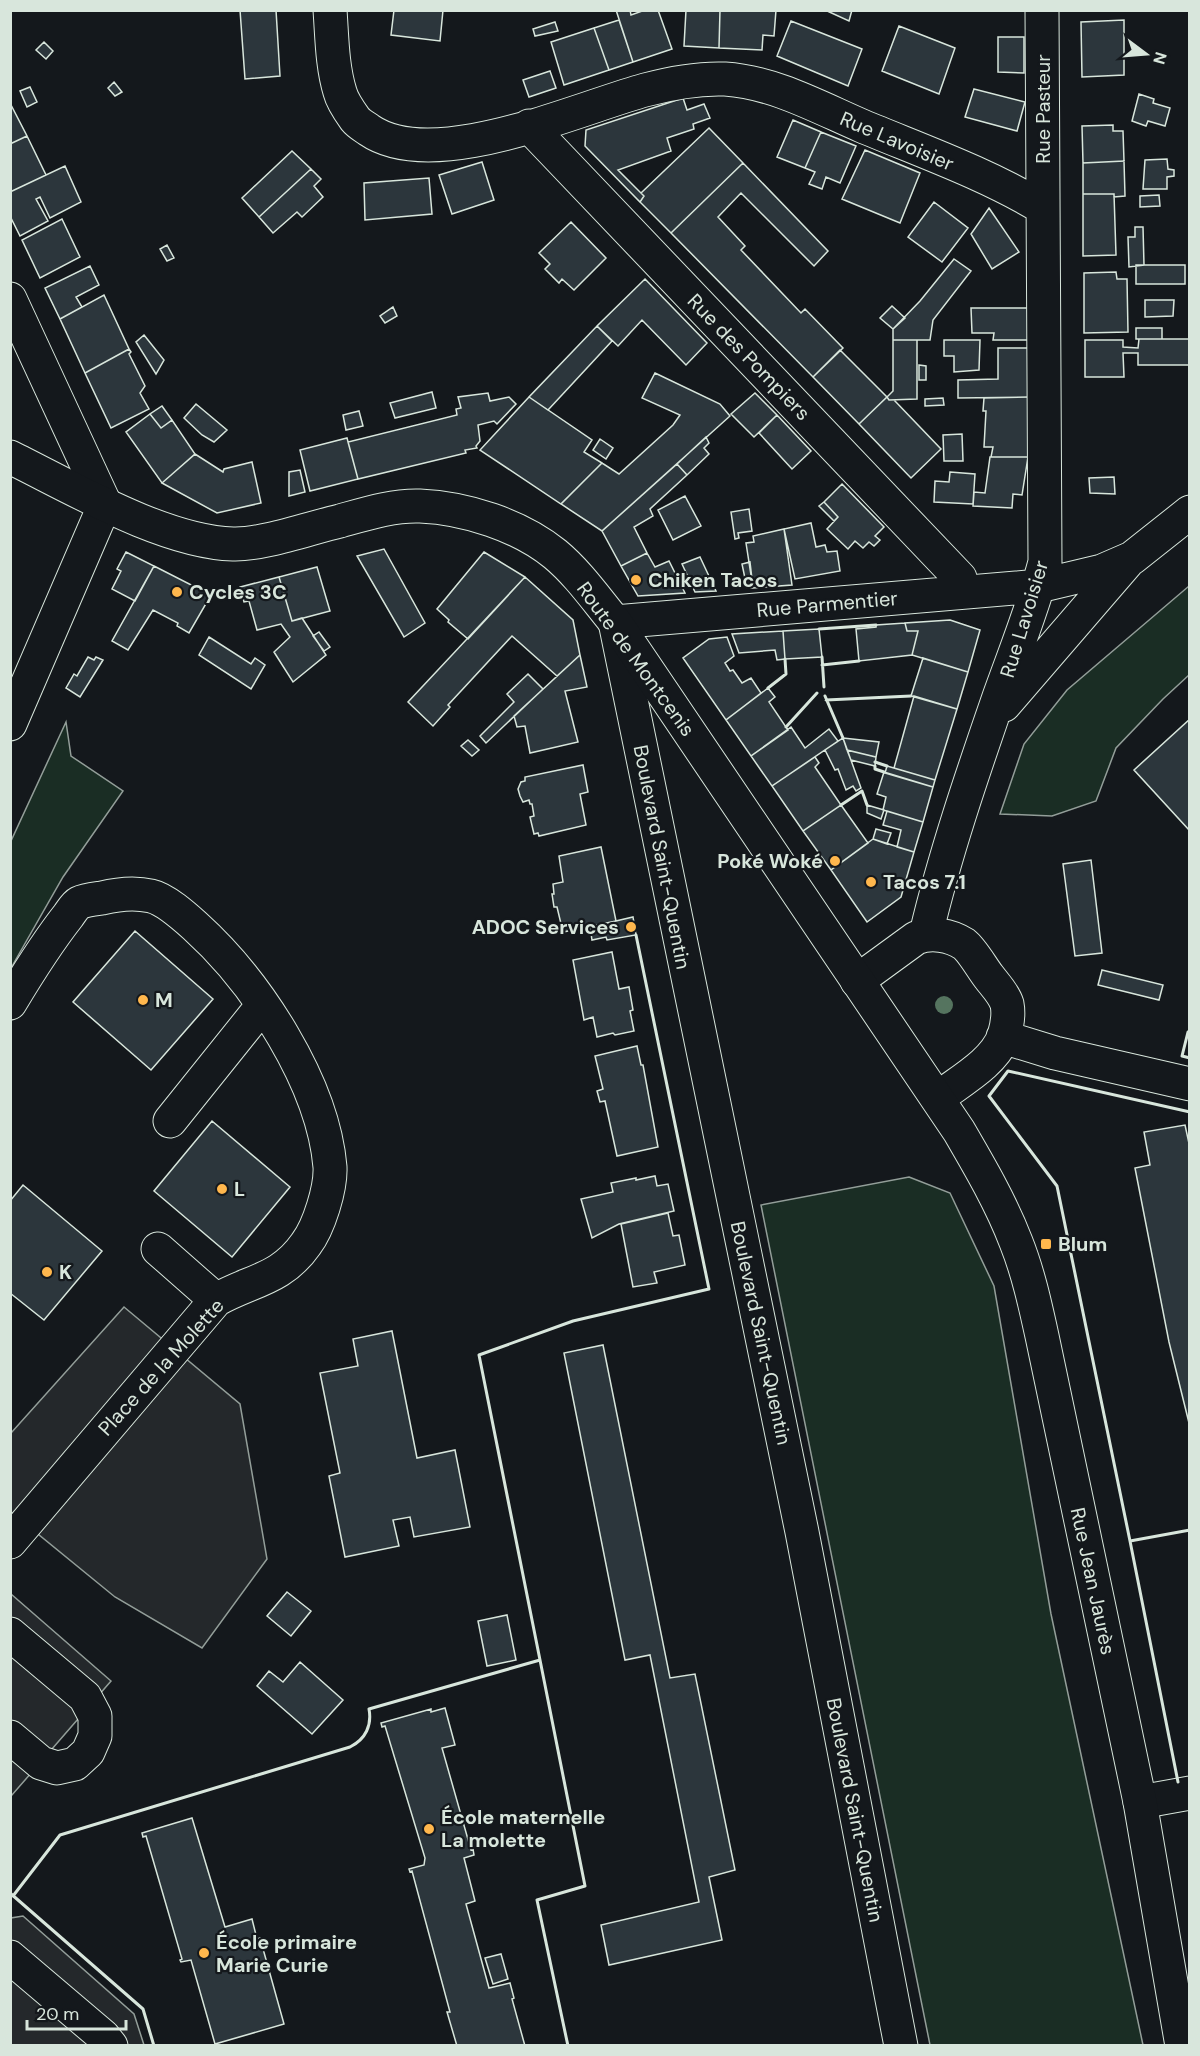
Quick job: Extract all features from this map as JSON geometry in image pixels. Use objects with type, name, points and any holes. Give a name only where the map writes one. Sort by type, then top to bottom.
[{"type":"street","name":"Rue Lavoisier","points":[[330,10],[340,93],[356,122],[377,136],[410,145],[451,145],[529,126],[643,91],[690,80],[750,81],[941,159],[1023,196],[1043,208],[1045,562],[1039,586],[991,720],[937,888],[926,934]]},
{"type":"street","name":"Rue Pasteur","points":[[1042,10],[1043,208]]},
{"type":"street","name":"Rue des Pompiers","points":[[529,126],[960,578],[961,592]]},
{"type":"street","points":[[10,299],[105,504],[10,724]]},
{"type":"street","name":"Route de Montcenis","points":[[10,457],[105,504],[160,528],[197,538],[234,544],[262,540],[383,510],[419,506],[450,510],[492,520],[530,537],[555,554],[615,622],[938,1098]]},
{"type":"street","points":[[1132,558],[1190,512]]},
{"type":"street","name":"Rue Lavoisier","points":[[991,720],[1132,558]]},
{"type":"street","name":"Rue Parmentier","points":[[615,622],[1039,586],[1102,571],[1132,558]]},
{"type":"street","name":"Boulevard Saint-Quentin","points":[[615,622],[802,1532],[899,2045]]},
{"type":"street","name":"Place de la Molette","points":[[10,1003],[51,937],[78,903],[121,894],[153,896],[182,915],[218,946],[263,1005],[290,1050],[307,1085],[324,1129],[330,1170],[322,1215],[307,1243],[290,1265],[267,1279],[233,1290],[216,1300],[10,1542]]},
{"type":"street","points":[[857,981],[916,938],[926,934],[936,934],[964,945],[1001,993],[1006,1004],[1008,1019],[1003,1037],[996,1050],[986,1061],[938,1098]]},
{"type":"street","points":[[170,1121],[263,1005]]},
{"type":"street","points":[[1003,1037],[1055,1053],[1190,1084]]},
{"type":"street","name":"Rue Jean Jaurès","points":[[938,1098],[992,1188],[1017,1243],[1031,1288],[1140,1802],[1182,2046]]},
{"type":"street","points":[[158,1249],[216,1300]]},
{"type":"street","points":[[10,1634],[85,1697],[95,1716],[95,1736],[88,1752],[75,1764],[57,1768],[41,1763],[10,1737]]},
{"type":"street","points":[[1140,1802],[1190,1793]]},
{"type":"street","points":[[10,1957],[104,2036],[111,2046]]},
{"type":"green space","points":[[1189,586],[1189,675],[1116,748],[1096,801],[1052,816],[1000,814],[1024,744],[1067,690]]},
{"type":"green space","points":[[66,722],[71,756],[123,791],[63,877],[11,968],[11,841]]},
{"type":"green space","points":[[909,1177],[950,1193],[994,1286],[1051,1614],[1143,2045],[930,2045],[761,1205]]},
{"type":"shaded area","points":[[124,1307],[240,1404],[267,1559],[202,1648],[115,1597],[11,1512],[11,1433]]},
{"type":"shaded area","points":[[11,1594],[111,1681],[12,1795],[11,1793]]},
{"type":"shaded area","points":[[23,1916],[134,2014],[144,2045],[11,2046],[11,1918]]},
{"type":"building","points":[[240,10],[276,10],[280,76],[245,79]]},
{"type":"building","points":[[394,10],[443,10],[440,41],[391,35]]},
{"type":"building","points":[[616,10],[630,10],[631,15],[645,10],[658,10],[672,49],[633,62]]},
{"type":"building","points":[[686,10],[720,10],[719,48],[684,46]]},
{"type":"building","points":[[720,10],[776,10],[774,36],[763,35],[762,50],[719,48]]},
{"type":"building","points":[[825,10],[852,10],[849,21]]},
{"type":"building","points":[[619,20],[633,62],[609,70],[594,28]]},
{"type":"building","points":[[1124,20],[1124,75],[1082,77],[1081,22]]},
{"type":"building","points":[[791,21],[862,49],[848,86],[777,56]]},
{"type":"building","points":[[555,22],[558,31],[535,36],[533,29]]},
{"type":"building","points":[[899,26],[955,48],[939,94],[882,71]]},
{"type":"building","points":[[594,28],[609,70],[564,85],[551,42]]},
{"type":"building","points":[[998,37],[1024,37],[1024,73],[998,72]]},
{"type":"building","points":[[44,42],[53,51],[46,59],[36,50]]},
{"type":"building","points":[[550,71],[556,88],[529,97],[523,80]]},
{"type":"building","points":[[114,82],[122,92],[115,96],[108,88]]},
{"type":"building","points":[[30,87],[37,102],[27,107],[20,91]]},
{"type":"building","points":[[974,89],[1025,102],[1017,131],[965,117]]},
{"type":"building","points":[[1139,94],[1154,99],[1153,103],[1170,108],[1165,126],[1148,121],[1146,126],[1132,121]]},
{"type":"building","points":[[683,98],[687,110],[704,104],[710,118],[693,124],[694,129],[667,138],[671,151],[618,170],[644,196],[640,202],[585,146],[586,130]]},
{"type":"building","points":[[10,103],[27,136],[10,144]]},
{"type":"building","points":[[793,120],[821,132],[805,168],[777,157]]},
{"type":"building","points":[[1113,125],[1113,131],[1123,131],[1124,161],[1083,163],[1082,126]]},
{"type":"building","points":[[709,128],[743,163],[671,233],[640,202],[644,196],[641,193]]},
{"type":"building","points":[[821,132],[856,146],[840,183],[826,177],[822,189],[809,184],[815,172],[805,168]]},
{"type":"building","points":[[27,136],[46,175],[10,192],[10,144]]},
{"type":"building","points":[[865,150],[920,173],[900,223],[842,199]]},
{"type":"building","points":[[292,151],[311,169],[259,217],[242,198]]},
{"type":"building","points":[[1167,159],[1168,169],[1174,170],[1174,176],[1167,177],[1167,189],[1143,189],[1145,160]]},
{"type":"building","points":[[1124,161],[1125,196],[1083,194],[1083,163]]},
{"type":"building","points":[[482,162],[494,200],[452,214],[439,175]]},
{"type":"building","points":[[743,163],[828,251],[814,266],[741,193],[718,217],[745,246],[741,250],[801,313],[805,309],[843,348],[813,377],[671,233]]},
{"type":"building","points":[[65,166],[81,202],[50,218],[40,197],[36,199],[48,221],[20,236],[10,216],[10,192]]},
{"type":"building","points":[[311,169],[321,179],[314,186],[323,197],[302,217],[297,212],[273,233],[259,217]]},
{"type":"building","points":[[429,178],[432,214],[365,220],[364,183]]},
{"type":"building","points":[[1083,194],[1114,194],[1116,255],[1083,256]]},
{"type":"building","points":[[1159,195],[1160,206],[1140,207],[1140,196]]},
{"type":"building","points":[[934,202],[968,228],[942,262],[908,237]]},
{"type":"building","points":[[989,208],[1019,252],[992,269],[971,234]]},
{"type":"building","points":[[62,219],[80,257],[40,278],[22,240]]},
{"type":"building","points":[[571,222],[606,258],[574,290],[562,279],[559,283],[545,269],[550,264],[539,253]]},
{"type":"building","points":[[1135,227],[1143,227],[1144,265],[1129,267],[1128,237],[1135,237]]},
{"type":"building","points":[[167,245],[174,258],[167,261],[160,249]]},
{"type":"building","points":[[954,259],[971,271],[933,320],[930,340],[893,340],[893,329],[920,301]]},
{"type":"building","points":[[1136,265],[1185,265],[1185,284],[1136,284]]},
{"type":"building","points":[[90,266],[99,285],[76,297],[82,307],[60,319],[45,288]]},
{"type":"building","points":[[1116,272],[1117,279],[1127,279],[1128,332],[1084,333],[1084,273]]},
{"type":"building","points":[[645,279],[707,343],[686,365],[642,320],[618,346],[597,326]]},
{"type":"building","points":[[104,295],[129,349],[85,373],[60,319]]},
{"type":"building","points":[[1145,300],[1174,300],[1173,316],[1145,317]]},
{"type":"building","points":[[892,306],[905,318],[893,329],[880,318]]},
{"type":"building","points":[[393,307],[397,316],[385,323],[380,316]]},
{"type":"building","points":[[971,308],[1030,308],[1030,340],[993,340],[994,333],[972,333]]},
{"type":"building","points":[[597,326],[612,341],[548,410],[529,397]]},
{"type":"building","points":[[1136,328],[1162,328],[1162,339],[1136,339]]},
{"type":"building","points":[[144,335],[164,360],[156,374],[136,342]]},
{"type":"building","points":[[1139,339],[1189,339],[1189,365],[1138,365],[1138,353],[1123,353],[1124,377],[1085,377],[1085,340],[1123,340],[1123,347],[1138,348]]},
{"type":"building","points":[[893,340],[917,340],[917,399],[889,400],[887,397],[893,391]]},
{"type":"building","points":[[944,340],[980,340],[979,370],[954,372],[954,356],[944,356]]},
{"type":"building","points":[[998,348],[1030,348],[1029,397],[958,398],[958,380],[998,379]]},
{"type":"building","points":[[129,349],[131,352],[129,354],[145,386],[140,393],[149,409],[111,428],[85,373]]},
{"type":"building","points":[[840,350],[887,397],[859,424],[813,377]]},
{"type":"building","points":[[919,365],[926,366],[926,380],[919,380]]},
{"type":"building","points":[[655,373],[720,404],[730,416],[602,531],[561,504],[602,463],[619,474],[673,425],[680,415],[642,398]]},
{"type":"building","points":[[432,392],[436,408],[395,418],[390,403]]},
{"type":"building","points":[[488,393],[490,401],[509,397],[516,404],[497,424],[494,421],[478,425],[480,441],[477,448],[465,450],[466,453],[358,479],[348,442],[457,415],[456,409],[461,408],[458,397]]},
{"type":"building","points":[[755,393],[777,415],[754,437],[731,414]]},
{"type":"building","points":[[529,397],[592,440],[584,452],[602,463],[561,504],[480,450]]},
{"type":"building","points":[[887,397],[889,400],[894,400],[941,449],[911,478],[859,424]]},
{"type":"building","points":[[1029,397],[1028,457],[991,457],[993,447],[984,447],[986,411],[983,411],[984,398]]},
{"type":"building","points":[[943,398],[944,405],[925,406],[925,399]]},
{"type":"building","points":[[196,404],[227,430],[214,442],[202,435],[184,418]]},
{"type":"building","points":[[162,406],[172,420],[161,428],[150,414]]},
{"type":"building","points":[[359,411],[363,426],[346,430],[343,415]]},
{"type":"building","points":[[150,414],[161,428],[172,420],[195,454],[162,483],[126,432]]},
{"type":"building","points":[[777,415],[811,451],[792,469],[759,433]]},
{"type":"building","points":[[962,434],[963,461],[944,461],[943,435]]},
{"type":"building","points":[[706,437],[709,443],[704,448],[709,454],[687,475],[677,464]]},
{"type":"building","points":[[347,438],[358,479],[310,491],[300,450]]},
{"type":"building","points":[[600,439],[613,448],[606,459],[593,450]]},
{"type":"building","points":[[195,454],[223,472],[224,469],[252,462],[261,503],[217,513],[162,483]]},
{"type":"building","points":[[990,457],[1028,457],[1022,495],[1013,494],[1012,508],[973,506],[974,492],[985,493]]},
{"type":"building","points":[[677,464],[687,475],[650,509],[653,516],[634,527],[647,553],[621,566],[602,531]]},
{"type":"building","points":[[300,470],[305,492],[289,496],[289,472]]},
{"type":"building","points":[[950,472],[975,474],[973,504],[934,502],[935,481],[949,482]]},
{"type":"building","points":[[1114,477],[1115,494],[1090,493],[1089,478]]},
{"type":"building","points":[[842,484],[884,527],[875,536],[880,540],[874,546],[869,542],[863,548],[855,541],[848,549],[827,529],[838,517],[824,502]]},
{"type":"building","points":[[685,496],[701,526],[673,540],[658,510]]},
{"type":"building","points":[[824,502],[838,517],[834,521],[819,506]]},
{"type":"building","points":[[749,509],[752,531],[738,533],[739,538],[735,539],[731,512]]},
{"type":"building","points":[[811,523],[816,547],[825,545],[827,552],[837,551],[840,571],[795,579],[784,529]]},
{"type":"building","points":[[784,529],[792,585],[753,588],[746,543],[754,542],[753,536]]},
{"type":"building","points":[[384,549],[425,623],[404,637],[357,556]]},
{"type":"building","points":[[126,552],[154,566],[135,601],[112,589],[121,571],[117,569]]},
{"type":"building","points":[[484,552],[525,577],[468,639],[437,609]]},
{"type":"building","points":[[647,553],[655,567],[669,561],[685,593],[638,596],[621,566]]},
{"type":"building","points":[[700,557],[716,591],[695,592],[682,564]]},
{"type":"building","points":[[750,562],[753,588],[747,588],[742,564]]},
{"type":"building","points":[[154,566],[211,595],[189,633],[177,626],[178,623],[153,610],[128,650],[112,641]]},
{"type":"building","points":[[317,567],[330,611],[292,621],[279,577]]},
{"type":"building","points":[[279,577],[292,621],[302,618],[326,655],[293,682],[274,652],[290,637],[281,624],[257,630],[249,601],[244,602],[240,587]]},
{"type":"building","points":[[525,577],[573,620],[580,655],[557,676],[512,636],[448,705],[450,707],[433,726],[408,702]]},
{"type":"building","points":[[950,620],[980,630],[968,672],[912,655],[918,631],[907,631],[905,623]]},
{"type":"building","points":[[905,623],[907,631],[918,631],[912,655],[859,661],[856,629]]},
{"type":"building","points":[[819,629],[822,657],[785,659],[783,631]]},
{"type":"building","points":[[783,631],[785,659],[777,660],[775,650],[739,653],[732,634]]},
{"type":"building","points":[[319,632],[330,647],[324,651],[313,636]]},
{"type":"building","points":[[209,637],[251,664],[255,658],[265,665],[251,689],[199,655]]},
{"type":"building","points":[[727,637],[734,656],[725,663],[742,683],[751,678],[761,693],[726,720],[683,658],[709,639]]},
{"type":"building","points":[[580,655],[587,687],[565,691],[578,742],[530,753],[525,726],[517,727],[514,716]]},
{"type":"building","points":[[88,657],[103,660],[80,697],[66,688],[74,674],[77,676]]},
{"type":"building","points":[[923,658],[968,672],[957,709],[911,696]]},
{"type":"building","points":[[528,674],[543,689],[486,743],[480,736],[514,702],[507,694]]},
{"type":"building","points":[[768,688],[775,697],[769,702],[788,730],[751,756],[726,720]]},
{"type":"building","points":[[914,696],[957,709],[935,780],[894,768]]},
{"type":"building","points":[[1190,719],[1190,831],[1134,770]]},
{"type":"building","points":[[791,727],[805,748],[829,729],[838,741],[772,786],[751,756]]},
{"type":"building","points":[[843,738],[861,788],[856,791],[853,786],[846,790],[838,769],[835,770],[825,750]]},
{"type":"building","points":[[843,738],[879,742],[876,757],[847,750]]},
{"type":"building","points":[[468,740],[479,750],[472,756],[461,746]]},
{"type":"building","points":[[847,750],[876,757],[875,766],[851,760]]},
{"type":"building","points":[[815,757],[819,763],[815,767],[841,805],[803,831],[772,786]]},
{"type":"building","points":[[583,765],[588,792],[580,794],[586,825],[539,836],[538,833],[534,834],[530,817],[534,816],[532,804],[529,800],[523,802],[520,796],[518,789],[521,782],[525,781],[525,777]]},
{"type":"building","points":[[887,766],[935,780],[933,787],[885,773]]},
{"type":"building","points":[[884,772],[933,787],[923,822],[883,810],[886,797],[877,794]]},
{"type":"building","points":[[841,805],[868,843],[831,870],[803,831]]},
{"type":"building","points":[[867,805],[884,810],[881,819],[867,813]]},
{"type":"building","points":[[887,811],[923,822],[914,852],[897,847],[901,830],[883,825]]},
{"type":"building","points":[[876,829],[891,833],[887,844],[873,839]]},
{"type":"building","points":[[873,839],[914,852],[901,897],[867,922],[831,870]]},
{"type":"building","points":[[601,847],[616,921],[563,932],[552,894],[554,894],[553,884],[563,882],[559,856]]},
{"type":"building","points":[[1091,860],[1102,953],[1075,956],[1063,864]]},
{"type":"building","points":[[633,917],[636,935],[592,940],[590,927]]},
{"type":"building","name":"M","points":[[135,931],[213,999],[151,1070],[73,1002]]},
{"type":"building","points":[[612,952],[619,989],[629,987],[634,1031],[597,1037],[593,1017],[584,1020],[573,960]]},
{"type":"building","points":[[1102,970],[1163,985],[1159,1000],[1098,985]]},
{"type":"building","points":[[637,1046],[641,1065],[643,1065],[658,1147],[617,1156],[605,1101],[600,1102],[597,1091],[603,1089],[595,1056]]},
{"type":"building","name":"L","points":[[212,1121],[290,1187],[232,1257],[154,1191]]},
{"type":"building","points":[[1185,1125],[1190,1148],[1190,1427],[1169,1342],[1135,1168],[1150,1165],[1144,1132]]},
{"type":"building","points":[[655,1176],[657,1186],[668,1184],[674,1211],[619,1224],[592,1238],[581,1199],[613,1192],[611,1183]]},
{"type":"building","name":"K","points":[[23,1185],[102,1251],[44,1320],[10,1293],[10,1201]]},
{"type":"building","points":[[668,1213],[673,1236],[679,1235],[685,1265],[654,1272],[657,1283],[633,1287],[621,1224]]},
{"type":"building","points":[[392,1331],[417,1458],[455,1450],[470,1527],[414,1537],[410,1517],[393,1520],[399,1546],[345,1557],[329,1476],[340,1473],[320,1373],[358,1366],[353,1339]]},
{"type":"building","points":[[603,1345],[670,1678],[695,1674],[735,1870],[709,1877],[722,1940],[609,1965],[601,1925],[699,1902],[650,1655],[625,1660],[564,1353]]},
{"type":"building","points":[[287,1592],[311,1611],[291,1636],[267,1616]]},
{"type":"building","points":[[507,1615],[516,1660],[487,1666],[478,1621]]},
{"type":"building","points":[[300,1662],[343,1700],[312,1734],[257,1686],[269,1671],[283,1682]]},
{"type":"building","points":[[445,1708],[455,1745],[442,1748],[474,1855],[464,1858],[475,1901],[466,1904],[489,1988],[510,1983],[525,2046],[457,2046],[412,1871],[410,1872],[409,1869],[424,1865],[425,1858],[385,1726],[382,1727],[381,1723],[431,1709],[431,1712]]},
{"type":"building","points":[[192,1818],[225,1927],[252,1919],[257,1939],[260,1938],[284,2024],[215,2044],[191,1960],[181,1962],[180,1960],[182,1959],[146,1836],[143,1837],[142,1833]]},
{"type":"building","points":[[501,1954],[508,1979],[493,1984],[485,1958]]},
{"type":"wall","points":[[819,629],[876,625]]},
{"type":"wall","points":[[822,657],[824,687]]},
{"type":"wall","points":[[768,688],[786,674],[785,659]]},
{"type":"wall","points":[[822,665],[859,661]]},
{"type":"wall","points":[[786,727],[817,693]]},
{"type":"wall","points":[[825,696],[843,738]]},
{"type":"wall","points":[[826,700],[911,696]]},
{"type":"wall","points":[[875,762],[887,766]]},
{"type":"wall","points":[[875,766],[875,769],[884,772]]},
{"type":"wall","points":[[862,791],[867,805]]},
{"type":"wall","points":[[841,805],[862,791]]},
{"type":"wall","points":[[540,1660],[479,1355],[573,1321],[709,1289],[636,935]]},
{"type":"wall","points":[[1188,1032],[1182,1056],[1190,1058]]},
{"type":"wall","points":[[1190,1112],[1008,1071],[989,1096],[1057,1186],[1130,1541],[1190,1530]]},
{"type":"wall","points":[[1130,1541],[1178,1782]]},
{"type":"wall","points":[[13,1896],[60,1835],[350,1747],[356,1744],[367,1731],[370,1721],[369,1709],[540,1660],[585,1886],[537,1900],[568,2046]]},
{"type":"wall","points":[[10,1893],[143,2009],[154,2046]]},
{"type":"place","name":"Chiken Tacos","points":[[636,580]]},
{"type":"place","name":"Cycles 3C","points":[[177,592]]},
{"type":"place","name":"Poké Woké","points":[[835,861]]},
{"type":"place","name":"Tacos 7.1","points":[[871,882]]},
{"type":"place","name":"ADOC Services","points":[[631,927]]},
{"type":"place","name":"M","points":[[143,1000]]},
{"type":"place","name":"L","points":[[222,1189]]},
{"type":"place","name":"Blum","points":[[1046,1244]]},
{"type":"place","name":"K","points":[[47,1272]]},
{"type":"place","name":"École maternelle La molette","points":[[429,1829]]},
{"type":"place","name":"École primaire Marie Curie","points":[[204,1953]]}]
